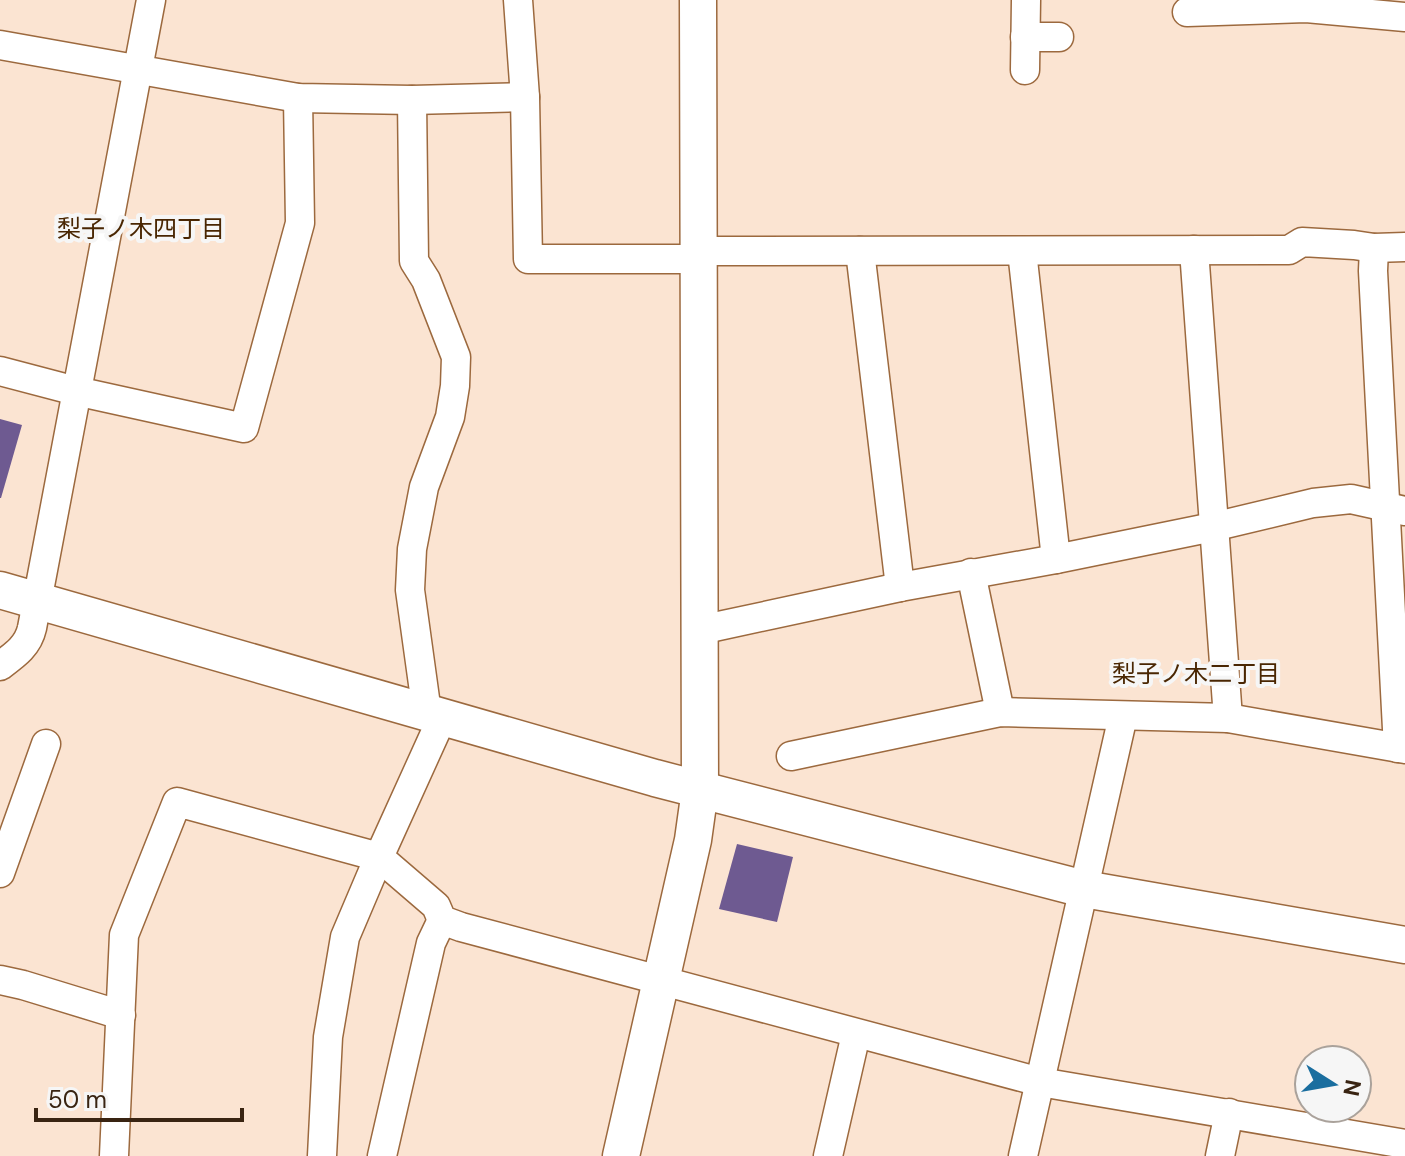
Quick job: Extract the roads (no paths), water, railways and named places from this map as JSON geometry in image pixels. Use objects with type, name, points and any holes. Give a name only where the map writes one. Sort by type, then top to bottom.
[{"type":"street","points":[[0,666],[18,653],[30,637],[151,0]]},
{"type":"street","points":[[518,0],[525,97],[528,259],[697,259],[711,251],[1289,250],[1302,242],[1374,248],[1405,247]]},
{"type":"street","points":[[621,1156],[693,840],[700,790],[698,0]]},
{"type":"street","points":[[1025,70],[1026,0]]},
{"type":"street","points":[[1187,12],[1306,8],[1405,17]]},
{"type":"street","points":[[1025,37],[1059,37]]},
{"type":"street","points":[[0,45],[298,98],[412,100],[525,97]]},
{"type":"street","points":[[0,371],[244,428],[300,223],[298,98]]},
{"type":"street","points":[[322,1156],[328,1037],[345,937],[435,715],[410,590],[412,549],[424,487],[450,417],[456,357],[426,280],[414,261],[412,100]]},
{"type":"street","points":[[791,756],[1000,712],[1228,718],[1402,749],[1395,508],[1373,271],[1374,248]]},
{"type":"street","points":[[1194,250],[1228,718]]},
{"type":"street","points":[[860,251],[900,587]]},
{"type":"street","points":[[1022,251],[1056,559]]},
{"type":"street","points":[[700,630],[900,587],[1213,527],[1313,503],[1351,499],[1395,508]]},
{"type":"street","points":[[971,573],[1000,712]]},
{"type":"street","points":[[0,590],[700,790],[1084,889],[1405,945]]},
{"type":"street","points":[[1023,1156],[1123,716]]},
{"type":"street","points":[[0,873],[46,744]]},
{"type":"street","points":[[114,1156],[124,935],[177,802],[379,857],[436,906],[442,920],[461,927],[1040,1082],[1405,1144]]},
{"type":"street","points":[[382,1156],[431,943],[442,920]]},
{"type":"street","points":[[0,980],[121,1015]]},
{"type":"street","points":[[828,1156],[856,1034]]},
{"type":"street","points":[[1220,1156],[1229,1113]]},
{"type":"district","name":"梨子ノ木四丁目","points":[[141,228]]},
{"type":"district","name":"梨子ノ木二丁目","points":[[1196,673]]}]
